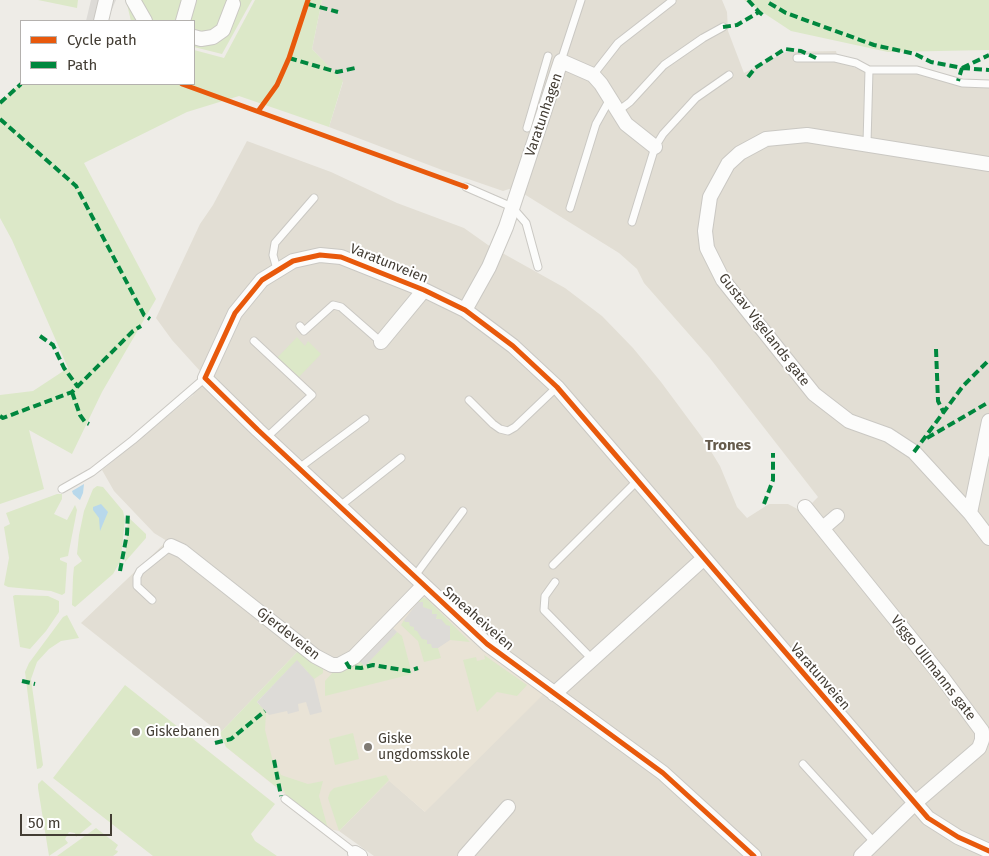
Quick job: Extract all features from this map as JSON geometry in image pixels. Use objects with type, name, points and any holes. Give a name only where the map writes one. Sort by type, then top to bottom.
[{"type":"street","points":[[100,20],[106,0]]},
{"type":"street","points":[[133,0],[144,20]]},
{"type":"street","points":[[183,20],[189,0]]},
{"type":"street","points":[[195,37],[201,39],[214,37],[222,30],[235,1]]},
{"type":"street","name":"Varatunhagen","points":[[465,310],[489,267],[512,207],[555,59],[593,75]]},
{"type":"street","points":[[593,75],[601,84],[626,124],[655,147]]},
{"type":"street","name":"Gustav Vigelands gate","points":[[989,164],[867,143],[807,135],[766,139],[740,152],[724,171],[710,197],[705,217],[707,248],[723,280],[814,394],[849,421],[888,435],[914,452],[970,513],[989,538]]},
{"type":"street","name":"Varatunveien","points":[[205,378],[235,313],[262,280],[276,269],[306,257],[341,257],[424,290],[465,310],[513,346],[557,388],[636,482],[928,818],[989,851]]},
{"type":"street","points":[[381,342],[424,290]]},
{"type":"street","name":"Smeaheiveien","points":[[205,378],[487,644],[663,773],[754,856]]},
{"type":"street","points":[[970,513],[989,420]]},
{"type":"street","name":"Viggo Ullmanns gate","points":[[806,507],[942,676],[982,731],[982,740],[979,748],[915,803],[861,856]]},
{"type":"street","points":[[822,528],[837,516]]},
{"type":"street","name":"Gjerdeveien","points":[[171,546],[182,551],[314,656],[332,665],[339,665],[354,657],[419,581]]},
{"type":"street","points":[[554,694],[703,558]]},
{"type":"street","points":[[465,856],[508,807]]},
{"type":"lane","points":[[527,128],[581,0]]},
{"type":"lane","points":[[593,75],[618,43],[672,1]]},
{"type":"lane","points":[[618,111],[630,102],[664,65],[703,38],[723,27]]},
{"type":"lane","points":[[796,58],[835,58],[856,63],[869,70],[917,70],[962,83],[989,84]]},
{"type":"lane","points":[[867,143],[869,70]]},
{"type":"lane","points":[[632,222],[655,147],[678,115],[696,98],[729,75]]},
{"type":"lane","points":[[570,208],[596,124],[610,99]]},
{"type":"lane","points":[[466,187],[512,207],[526,223],[538,267]]},
{"type":"lane","points":[[276,269],[273,255],[275,243],[314,198]]},
{"type":"lane","points":[[300,326],[304,331],[333,305],[341,307],[381,342]]},
{"type":"lane","points":[[254,341],[312,395],[267,437]]},
{"type":"lane","points":[[62,489],[92,472],[133,440],[205,378]]},
{"type":"lane","points":[[469,400],[493,424],[500,429],[508,431],[515,427],[557,388]]},
{"type":"lane","points":[[300,468],[365,419]]},
{"type":"lane","points":[[340,506],[401,458]]},
{"type":"lane","points":[[554,565],[636,482]]},
{"type":"lane","points":[[419,581],[463,511]]},
{"type":"lane","points":[[152,600],[137,586],[137,577],[140,571],[171,546]]},
{"type":"lane","points":[[555,582],[545,596],[544,610],[592,659]]},
{"type":"lane","points":[[803,764],[874,842]]},
{"type":"lane","points":[[285,799],[357,855]]},
{"type":"shaded area","points":[[91,0],[116,0],[107,20],[86,20]]},
{"type":"shaded area","points":[[322,0],[722,0],[727,12],[728,31],[744,73],[786,52],[836,51],[838,61],[863,71],[920,74],[989,87],[989,856],[374,856],[339,831],[389,780],[425,812],[361,644],[350,654],[336,661],[300,649],[220,733],[81,623],[167,541],[154,533],[114,491],[102,470],[193,395],[200,371],[172,340],[156,318],[200,224],[213,205],[247,141],[331,172],[397,203],[464,228],[488,245],[565,288],[602,316],[633,348],[661,382],[704,440],[720,466],[737,507],[747,518],[769,504],[788,504],[803,512],[818,497],[709,357],[644,283],[637,269],[619,253],[524,194],[509,189],[503,191],[329,127],[343,82],[312,49]]},
{"type":"shaded area","points":[[423,575],[493,640],[554,684],[425,812],[389,781],[339,831],[328,829],[226,747],[220,733],[327,658],[342,659],[361,644]]},
{"type":"shaded area","points":[[418,602],[423,602],[423,607],[432,610],[432,614],[437,614],[436,619],[441,619],[446,625],[450,626],[450,640],[438,648],[432,648],[431,644],[427,644],[427,640],[422,639],[417,631],[414,630],[414,627],[404,620]]},
{"type":"shaded area","points":[[389,624],[397,632],[365,666],[357,659]]},
{"type":"shaded area","points":[[297,660],[314,679],[322,712],[310,715],[306,702],[298,704],[299,711],[288,714],[287,711],[269,715],[257,702]]},
{"type":"green space","points":[[38,0],[78,0],[77,8]]},
{"type":"green space","points":[[126,0],[252,0],[222,54],[195,47],[195,20],[131,20]]},
{"type":"green space","points":[[255,0],[322,0],[312,49],[343,81],[329,127],[239,96],[187,112],[84,163],[156,299],[102,392],[72,454],[29,430],[44,489],[0,504],[0,395],[33,391],[68,368],[12,240],[0,218],[0,103],[20,84],[195,85],[195,50],[224,58]]},
{"type":"green space","points":[[744,0],[989,0],[989,50],[888,52],[791,31]]},
{"type":"green space","points":[[297,337],[305,346],[308,341],[321,354],[298,378],[277,358]]},
{"type":"green space","points":[[97,486],[103,487],[123,511],[125,520],[120,562],[113,574],[75,607],[72,605],[74,567],[82,561],[77,554],[79,535],[84,511],[93,489]]},
{"type":"green space","points":[[57,494],[62,494],[62,499],[54,514],[67,520],[75,505],[77,510],[68,556],[60,558],[60,560],[67,563],[65,593],[62,595],[51,591],[4,585],[9,558],[4,527],[10,524],[6,513]]},
{"type":"green space","points":[[128,517],[146,534],[146,538],[125,562]]},
{"type":"green space","points":[[13,596],[48,596],[59,601],[59,612],[30,649],[20,647]]},
{"type":"green space","points":[[421,597],[427,599],[470,642],[450,640],[450,626],[445,626],[418,602]]},
{"type":"green space","points":[[67,615],[79,638],[61,641],[49,649],[37,662],[31,679],[43,765],[37,769],[25,672],[29,663],[63,617]]},
{"type":"green space","points":[[404,620],[410,621],[432,644],[432,648],[438,648],[441,658],[424,662],[418,641],[401,625]]},
{"type":"green space","points":[[397,632],[402,636],[412,674],[325,696],[325,681],[335,670],[357,659],[365,666]]},
{"type":"green space","points":[[300,649],[323,667],[323,673],[314,679],[297,661],[257,702],[266,712],[265,730],[272,758],[281,775],[308,784],[323,781],[319,796],[328,829],[286,795],[282,786],[278,788],[226,747],[220,733]]},
{"type":"green space","points":[[484,655],[527,685],[517,696],[497,692],[477,712],[463,660],[476,657],[477,661],[485,659]]},
{"type":"green space","name":"Giskebanen","points":[[125,685],[275,804],[251,834],[255,841],[277,856],[153,856],[53,778]]},
{"type":"green space","points":[[353,733],[359,759],[335,765],[329,739]]},
{"type":"green space","points":[[386,775],[389,780],[339,831],[328,798],[330,792],[334,788]]},
{"type":"green space","points":[[42,780],[92,824],[76,837],[75,833],[69,832],[65,839],[68,843],[49,856],[38,788],[38,784]]},
{"type":"green space","points":[[96,828],[118,845],[115,850],[118,851],[113,856],[57,856]]},
{"type":"water","points":[[84,484],[83,493],[80,500],[72,491]]},
{"type":"water","points":[[101,504],[108,512],[100,531],[99,518],[93,507]]},
{"type":"marked path","points":[[748,0],[759,12]]},
{"type":"marked path","points":[[769,3],[786,13],[874,45],[915,54],[931,62],[962,68],[958,81]]},
{"type":"marked path","points":[[308,4],[338,12]]},
{"type":"marked path","points":[[723,27],[737,25],[759,12],[764,16]]},
{"type":"marked path","points":[[748,77],[755,68],[785,49],[801,51],[816,58]]},
{"type":"marked path","points":[[962,68],[989,55]]},
{"type":"marked path","points":[[289,58],[337,72],[355,68]]},
{"type":"marked path","points":[[962,68],[989,70]]},
{"type":"marked path","points":[[0,103],[20,85]]},
{"type":"marked path","points":[[0,119],[76,186],[144,315],[150,319]]},
{"type":"marked path","points":[[0,416],[3,418],[72,392],[133,331],[141,326]]},
{"type":"marked path","points":[[40,336],[53,345],[64,368],[78,387]]},
{"type":"marked path","points":[[936,349],[938,401],[944,413]]},
{"type":"marked path","points":[[914,452],[963,386],[989,360]]},
{"type":"marked path","points":[[72,392],[80,415],[89,424]]},
{"type":"marked path","points":[[927,438],[989,402]]},
{"type":"marked path","points":[[764,504],[773,480],[773,453]]},
{"type":"marked path","points":[[120,571],[127,534],[128,512]]},
{"type":"marked path","points":[[346,662],[349,667],[361,668],[373,665],[409,671],[418,668]]},
{"type":"marked path","points":[[22,681],[35,684]]},
{"type":"marked path","points":[[215,743],[231,739],[265,711]]},
{"type":"marked path","points":[[274,760],[281,796]]},
{"type":"cycle path","points":[[259,110],[277,85],[289,58],[308,0]]},
{"type":"cycle path","points":[[185,85],[466,187]]},
{"type":"cycle path","points":[[754,856],[663,773],[487,644],[205,378],[235,313],[262,280],[293,261],[320,255],[341,257],[424,290],[465,310],[513,346],[557,387],[928,818],[958,837],[989,851]]},
{"type":"place","name":"Giskebanen","points":[[136,732]]},
{"type":"place","name":"Giske ungdomsskole","points":[[368,747]]},
{"type":"district","name":"Trones","points":[[728,446]]}]
